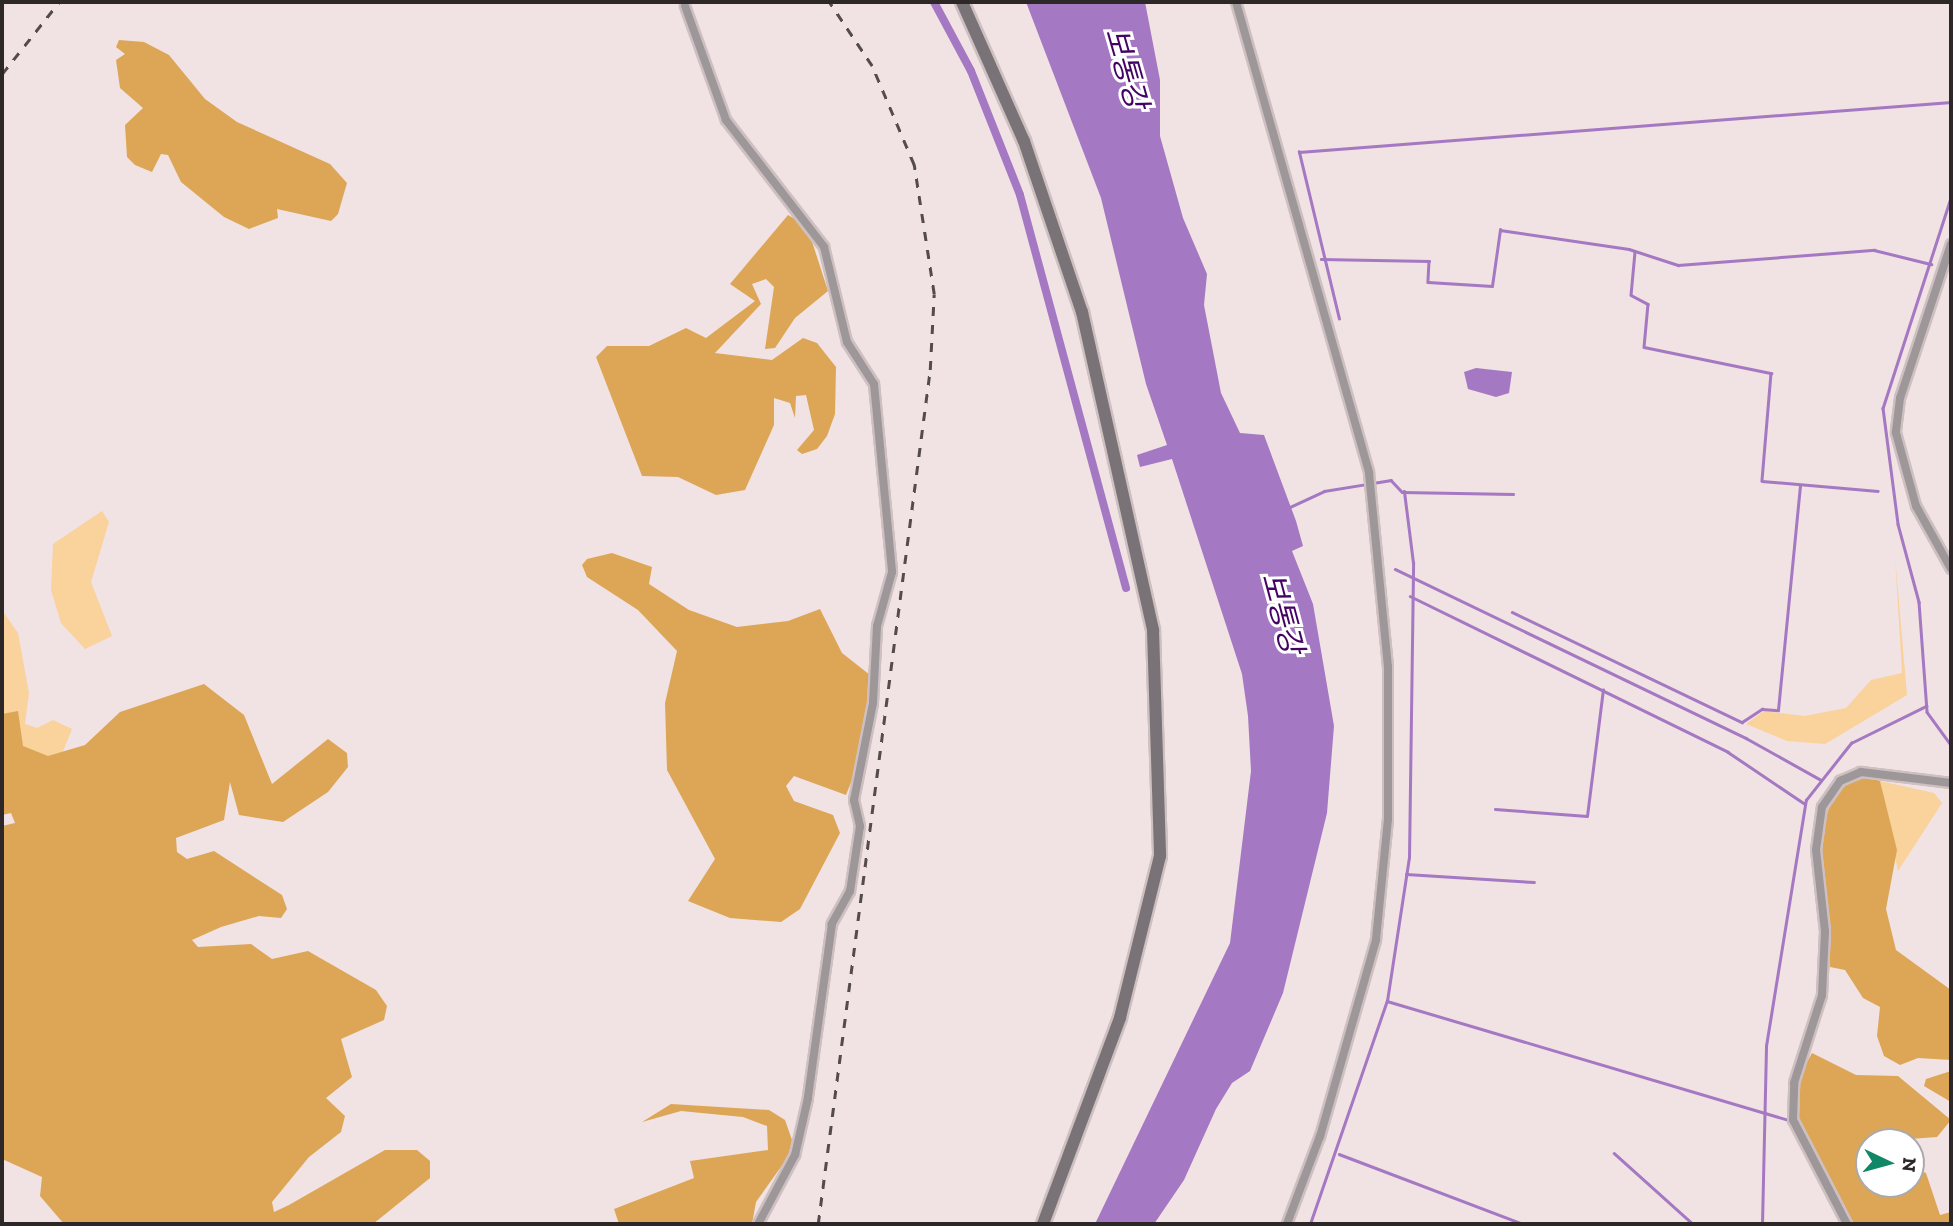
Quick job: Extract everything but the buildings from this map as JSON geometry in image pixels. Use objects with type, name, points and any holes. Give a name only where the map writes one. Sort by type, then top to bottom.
[{"type":"main road","points":[[962,2],[1024,141],[1082,312],[1153,630],[1162,810],[1158,867],[1120,1018],[1043,1224]]},
{"type":"street","points":[[1236,2],[1369,472],[1388,667],[1388,819],[1376,940],[1328,1111],[1287,1224]]},
{"type":"street","points":[[684,6],[726,120],[824,247],[847,342],[874,384],[892,572],[877,626],[873,703],[854,800],[860,826],[850,891],[832,923],[808,1098],[795,1155],[758,1224]]},
{"type":"street","points":[[1951,244],[1900,398],[1896,433],[1916,506],[1951,569]]},
{"type":"street","points":[[1847,1224],[1798,1131],[1792,1104],[1798,1065],[1821,1005],[1825,931],[1816,850],[1822,807],[1840,781],[1861,772],[1905,773],[1950,785]]},
{"type":"shaded area","points":[[119,40],[144,42],[169,55],[205,99],[237,122],[330,164],[347,183],[338,214],[331,221],[277,209],[278,218],[249,229],[224,217],[181,182],[168,155],[161,154],[152,172],[135,165],[127,157],[125,125],[143,108],[120,88],[116,60],[125,54],[116,47]]},
{"type":"shaded area","points":[[788,215],[807,226],[828,291],[795,318],[775,348],[765,349],[774,287],[766,279],[752,284],[761,304],[715,353],[772,360],[803,338],[817,343],[836,367],[835,414],[827,436],[817,449],[802,454],[797,450],[814,430],[806,395],[796,396],[795,418],[790,403],[774,398],[774,425],[745,490],[716,495],[678,477],[642,476],[596,357],[607,346],[649,346],[686,328],[706,338],[755,301],[730,284]]},
{"type":"shaded area","points":[[102,511],[109,522],[91,582],[112,636],[85,649],[61,623],[51,590],[53,544]]},
{"type":"shaded area","points":[[612,553],[652,567],[649,584],[689,610],[737,627],[788,621],[820,609],[842,653],[870,675],[862,755],[846,795],[794,776],[786,786],[794,801],[833,815],[840,833],[800,909],[781,922],[730,918],[688,901],[715,859],[667,770],[665,703],[677,651],[638,610],[587,577],[582,565],[587,559]]},
{"type":"shaded area","points":[[1895,556],[1907,695],[1825,744],[1787,741],[1746,724],[1764,711],[1805,716],[1846,708],[1871,680],[1902,673]]},
{"type":"shaded area","points":[[2,610],[18,633],[29,693],[25,724],[37,728],[53,720],[72,729],[57,766],[2,748]]},
{"type":"shaded area","points":[[204,684],[244,715],[272,784],[328,739],[347,753],[348,767],[328,792],[283,822],[239,815],[230,782],[224,820],[176,838],[177,852],[187,859],[214,851],[282,895],[287,909],[281,918],[259,916],[221,927],[192,940],[198,947],[251,944],[272,959],[308,951],[376,990],[387,1006],[384,1020],[341,1039],[352,1077],[326,1098],[345,1116],[341,1132],[309,1157],[272,1202],[274,1212],[385,1150],[417,1150],[430,1161],[430,1178],[373,1224],[64,1224],[40,1196],[42,1177],[2,1159],[2,826],[15,823],[11,813],[2,815],[2,714],[18,711],[23,746],[48,756],[85,745],[120,712]]},
{"type":"shaded area","points":[[1861,775],[1880,781],[1897,850],[1886,909],[1896,950],[1951,990],[1951,1060],[1918,1058],[1900,1065],[1884,1056],[1877,1036],[1880,1007],[1863,998],[1845,970],[1830,967],[1819,866],[1821,829],[1835,793]]},
{"type":"shaded area","points":[[1880,781],[1934,793],[1942,803],[1898,871]]},
{"type":"shaded area","points":[[1812,1053],[1856,1075],[1898,1076],[1951,1120],[1937,1137],[1925,1138],[1925,1128],[1855,1128],[1855,1198],[1925,1198],[1925,1173],[1940,1215],[1951,1212],[1951,1223],[1850,1224],[1798,1126],[1798,1078]]},
{"type":"shaded area","points":[[1951,1071],[1951,1102],[1924,1086],[1926,1079]]},
{"type":"shaded area","points":[[671,1104],[769,1110],[785,1120],[792,1140],[788,1157],[756,1202],[752,1224],[619,1224],[614,1209],[694,1178],[690,1161],[768,1150],[767,1126],[743,1117],[681,1111],[642,1122]]},
{"type":"water","name":"보통강","points":[[1026,2],[1145,2],[1160,80],[1160,136],[1183,218],[1207,274],[1204,305],[1221,393],[1240,433],[1264,435],[1296,521],[1303,546],[1292,551],[1313,604],[1334,726],[1327,813],[1283,993],[1250,1071],[1232,1083],[1216,1109],[1184,1180],[1154,1224],[1095,1224],[1230,943],[1251,771],[1248,716],[1242,674],[1172,459],[1140,467],[1137,455],[1167,445],[1146,384],[1101,198]]},
{"type":"water","points":[[1476,368],[1512,372],[1509,393],[1496,397],[1468,389],[1464,372]]},
{"type":"waterway","points":[[934,2],[971,71],[1020,195],[1126,588]]},
{"type":"waterway","points":[[1339,319],[1299,152],[1951,102]]},
{"type":"waterway","points":[[1951,198],[1883,408],[1898,524],[1919,602],[1927,712],[1951,745]]},
{"type":"waterway","points":[[1321,259],[1429,261],[1428,282],[1492,286],[1500,230],[1629,249],[1678,265],[1874,250],[1931,264]]},
{"type":"waterway","points":[[1635,252],[1631,295],[1648,304],[1644,347],[1771,373],[1762,481],[1878,491]]},
{"type":"waterway","points":[[1373,483],[1391,480],[1402,492],[1513,494]]},
{"type":"waterway","points":[[1288,508],[1324,491],[1367,484]]},
{"type":"waterway","points":[[1512,612],[1742,722],[1762,709],[1778,710],[1800,486]]},
{"type":"waterway","points":[[1310,1224],[1387,1001],[1409,858],[1413,563],[1404,492]]},
{"type":"waterway","points":[[1395,569],[1746,738],[1821,780]]},
{"type":"waterway","points":[[1410,596],[1728,752],[1805,804]]},
{"type":"waterway","points":[[1495,809],[1587,816],[1603,690]]},
{"type":"waterway","points":[[1762,1224],[1766,1046],[1806,800],[1851,743],[1926,706]]},
{"type":"waterway","points":[[1406,874],[1534,882]]},
{"type":"waterway","points":[[1387,1001],[1788,1120]]},
{"type":"waterway","points":[[1614,1153],[1693,1224]]},
{"type":"waterway","points":[[1339,1154],[1523,1224]]},
{"type":"railway","points":[[2,74],[59,2]]},
{"type":"railway","points":[[818,1224],[930,370],[934,294],[914,165],[872,66],[829,2]]}]
